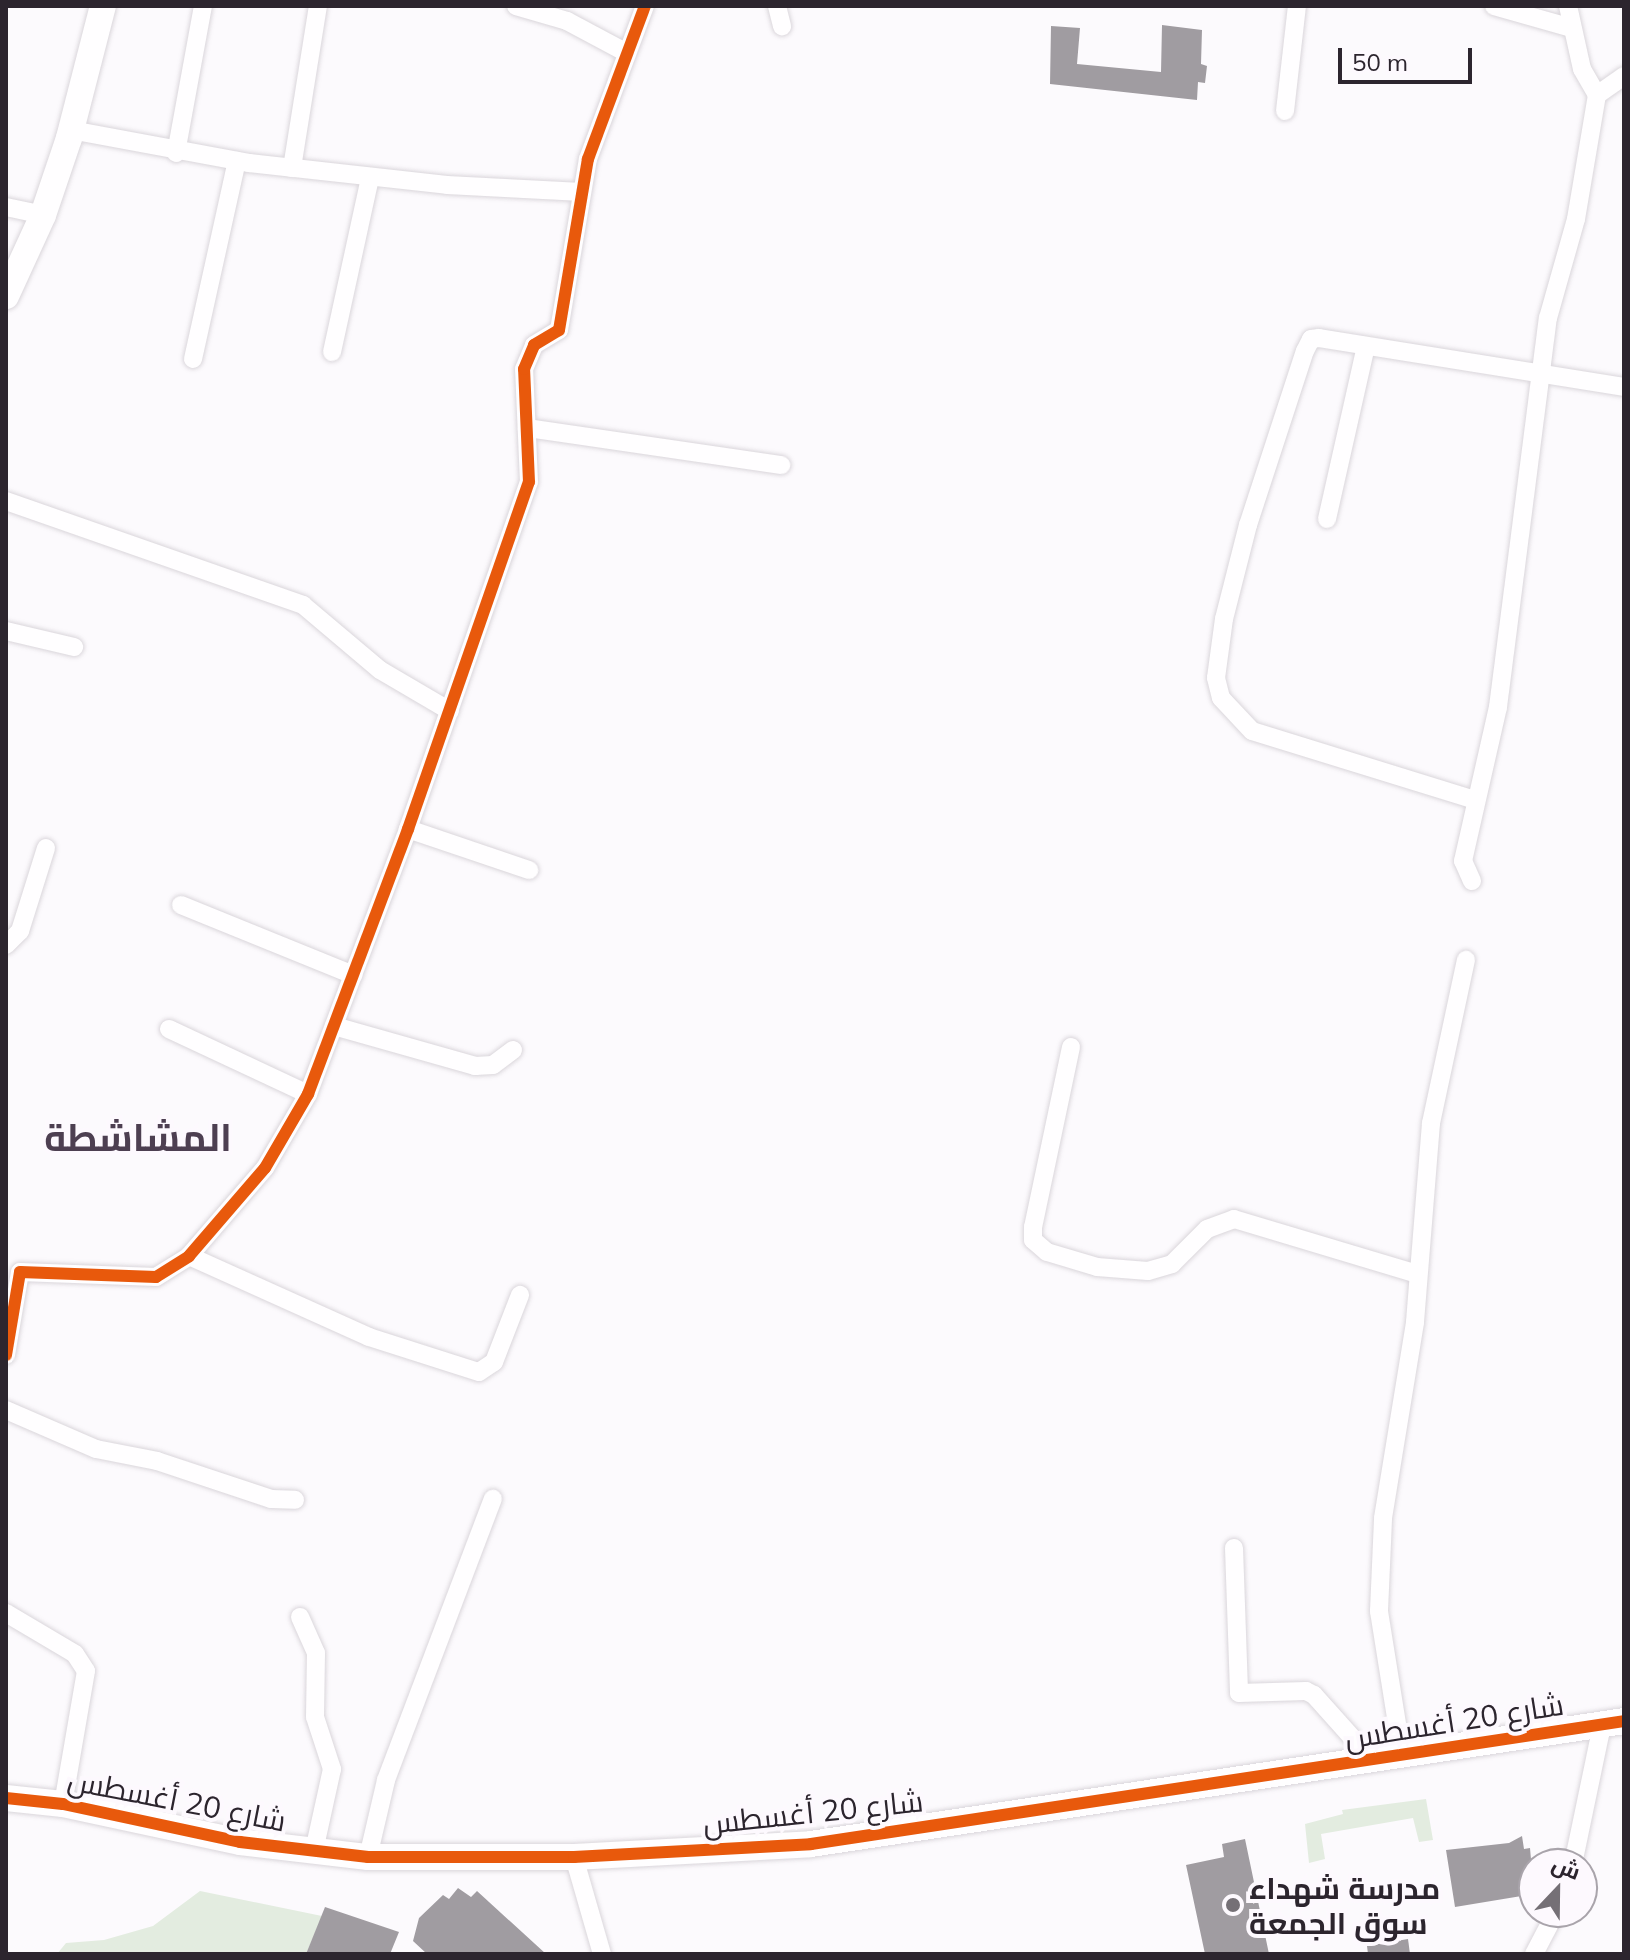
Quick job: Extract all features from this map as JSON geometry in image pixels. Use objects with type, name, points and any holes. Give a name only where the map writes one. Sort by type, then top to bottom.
[{"type":"street","points":[[6,296],[43,215],[71,130],[103,6]]},
{"type":"street","points":[[176,153],[203,6]]},
{"type":"street","points":[[292,168],[318,6]]},
{"type":"street","points":[[516,6],[570,13],[627,53]]},
{"type":"street","points":[[6,1355],[20,1272],[156,1277],[189,1256],[265,1168],[308,1094],[408,829],[529,482],[524,369],[534,345],[559,330],[588,159],[645,6]]},
{"type":"street","points":[[777,6],[782,26]]},
{"type":"street","points":[[1285,111],[1297,6]]},
{"type":"street","points":[[1494,6],[1572,28]]},
{"type":"street","points":[[1472,881],[1463,861],[1504,666],[1548,318],[1576,219],[1597,95],[1582,69],[1568,6]]},
{"type":"street","points":[[1597,95],[1624,76]]},
{"type":"street","points":[[71,130],[176,153],[292,168],[370,177],[582,192]]},
{"type":"street","points":[[193,359],[237,161]]},
{"type":"street","points":[[332,352],[370,177]]},
{"type":"street","points":[[6,207],[43,215]]},
{"type":"street","points":[[1475,800],[1252,731],[1221,698],[1216,678],[1224,619],[1248,525],[1308,344],[1319,338],[1540,376],[1624,387]]},
{"type":"street","points":[[1327,519],[1366,346]]},
{"type":"street","points":[[527,428],[781,465]]},
{"type":"street","points":[[6,501],[303,605],[380,670],[450,711]]},
{"type":"street","points":[[6,631],[74,647]]},
{"type":"street","points":[[408,829],[529,870]]},
{"type":"street","points":[[6,945],[20,931],[46,848]]},
{"type":"street","points":[[181,905],[353,975]]},
{"type":"street","points":[[1402,1755],[1379,1611],[1383,1518],[1415,1322],[1431,1123],[1466,960]]},
{"type":"street","points":[[334,1026],[475,1066],[493,1065],[513,1050]]},
{"type":"street","points":[[169,1029],[308,1094]]},
{"type":"street","points":[[1071,1047],[1033,1227],[1033,1240],[1047,1252],[1097,1267],[1148,1271],[1172,1264],[1207,1229],[1234,1219],[1417,1274]]},
{"type":"street","points":[[189,1256],[369,1337],[479,1372],[494,1362],[520,1295]]},
{"type":"street","points":[[6,1410],[96,1449],[157,1461],[271,1499],[295,1500]]},
{"type":"street","points":[[368,1857],[386,1780],[493,1499]]},
{"type":"street","points":[[1234,1548],[1239,1693],[1314,1695],[1357,1743],[1364,1761]]},
{"type":"street","points":[[6,1613],[75,1654],[86,1671],[63,1804]]},
{"type":"street","points":[[300,1617],[316,1653],[315,1717],[332,1769],[314,1851]]},
{"type":"street","points":[[1578,1848],[1613,1723]]},
{"type":"street","name":"شارع 20 أغسطس","points":[[6,1798],[63,1804],[240,1842],[368,1857],[574,1857],[811,1844],[1613,1723]]},
{"type":"street","points":[[574,1857],[602,1954]]},
{"type":"street","points":[[1534,1954],[1548,1928]]},
{"type":"shaded area","points":[[1426,1799],[1433,1840],[1419,1842],[1413,1818],[1321,1834],[1325,1859],[1309,1863],[1305,1824],[1343,1814],[1342,1810]]},
{"type":"shaded area","points":[[200,1891],[322,1916],[306,1954],[57,1954],[66,1943],[104,1940],[153,1926]]},
{"type":"building","points":[[1162,25],[1202,30],[1201,64],[1207,66],[1205,83],[1198,82],[1197,100],[1050,84],[1051,26],[1080,28],[1077,64],[1161,72]]},
{"type":"building","points":[[1522,1836],[1524,1848],[1518,1848],[1518,1897],[1455,1907],[1446,1850],[1509,1843]]},
{"type":"building","points":[[1245,1839],[1269,1954],[1205,1954],[1186,1865],[1224,1857],[1222,1844]]},
{"type":"building","points":[[458,1888],[471,1897],[477,1891],[546,1954],[427,1954],[413,1941],[419,1918],[443,1895],[449,1899]]},
{"type":"building","points":[[325,1907],[399,1932],[390,1954],[306,1954]]},
{"type":"building","points":[[1408,1939],[1410,1954],[1368,1954],[1367,1946]]},
{"type":"cycle path","points":[[6,1355],[20,1272],[156,1277],[189,1256],[265,1168],[308,1094],[408,829],[529,482],[524,369],[534,345],[559,330],[588,159],[645,6]]},
{"type":"cycle path","points":[[6,1798],[63,1804],[240,1842],[368,1857],[574,1857],[811,1844],[1624,1721]]},
{"type":"place","name":"مدرسة شهداء سوق الجمعة","points":[[1233,1905]]},
{"type":"district","name":"المشاشطة","points":[[138,1138]]}]
